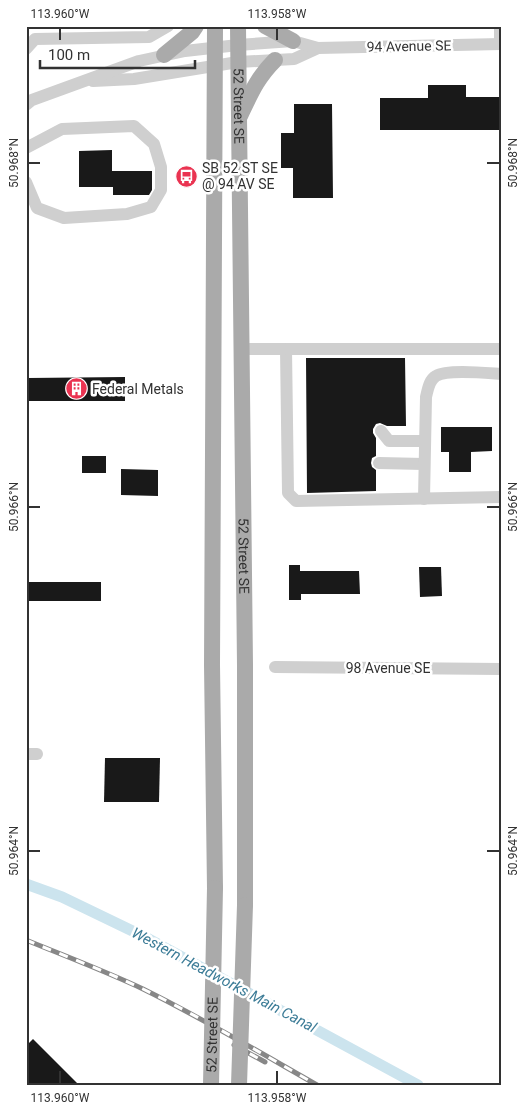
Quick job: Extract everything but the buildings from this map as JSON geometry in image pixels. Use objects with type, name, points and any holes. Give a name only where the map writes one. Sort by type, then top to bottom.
[{"type":"main road","points":[[164,56],[192,32],[196,26]]},
{"type":"main road","name":"52 Street SE","points":[[211,1085],[215,888],[212,655],[215,26]]},
{"type":"main road","name":"52 Street SE","points":[[238,26],[245,665],[244,905],[239,1085]]},
{"type":"main road","points":[[265,26],[293,41]]},
{"type":"main road","points":[[238,120],[256,82],[275,60]]},
{"type":"street","points":[[26,49],[35,39],[149,37],[168,26]]},
{"type":"street","points":[[500,26],[500,44]]},
{"type":"street","name":"94 Avenue SE","points":[[26,105],[32,100],[78,82],[139,61],[215,47],[293,41],[318,48],[500,44]]},
{"type":"street","name":"94 Avenue SE","points":[[78,82],[134,79],[215,65],[294,58],[318,48]]},
{"type":"street","points":[[26,148],[62,129],[134,126],[154,144],[161,167],[161,190],[151,207],[127,214],[64,218],[37,208],[26,182]]},
{"type":"street","points":[[241,349],[501,349]]},
{"type":"street","points":[[286,349],[288,493],[296,501],[501,497]]},
{"type":"street","points":[[424,499],[424,441],[426,397],[429,382],[435,376],[446,372],[501,374]]},
{"type":"street","points":[[381,431],[390,441],[424,441]]},
{"type":"street","points":[[379,463],[424,464]]},
{"type":"street","name":"98 Avenue SE","points":[[275,667],[501,669]]},
{"type":"waterway","name":"Western Headworks Main Canal","points":[[26,884],[62,897],[147,938],[418,1085]]},
{"type":"railway","points":[[26,940],[143,989],[209,1023],[317,1085]]},
{"type":"railway","points":[[234,1045],[265,1062]]},
{"type":"place","name":"SB 52 ST SE @ 94 AV SE","points":[[186,176]]},
{"type":"place","name":"Federal Metals","points":[[76,389]]}]
